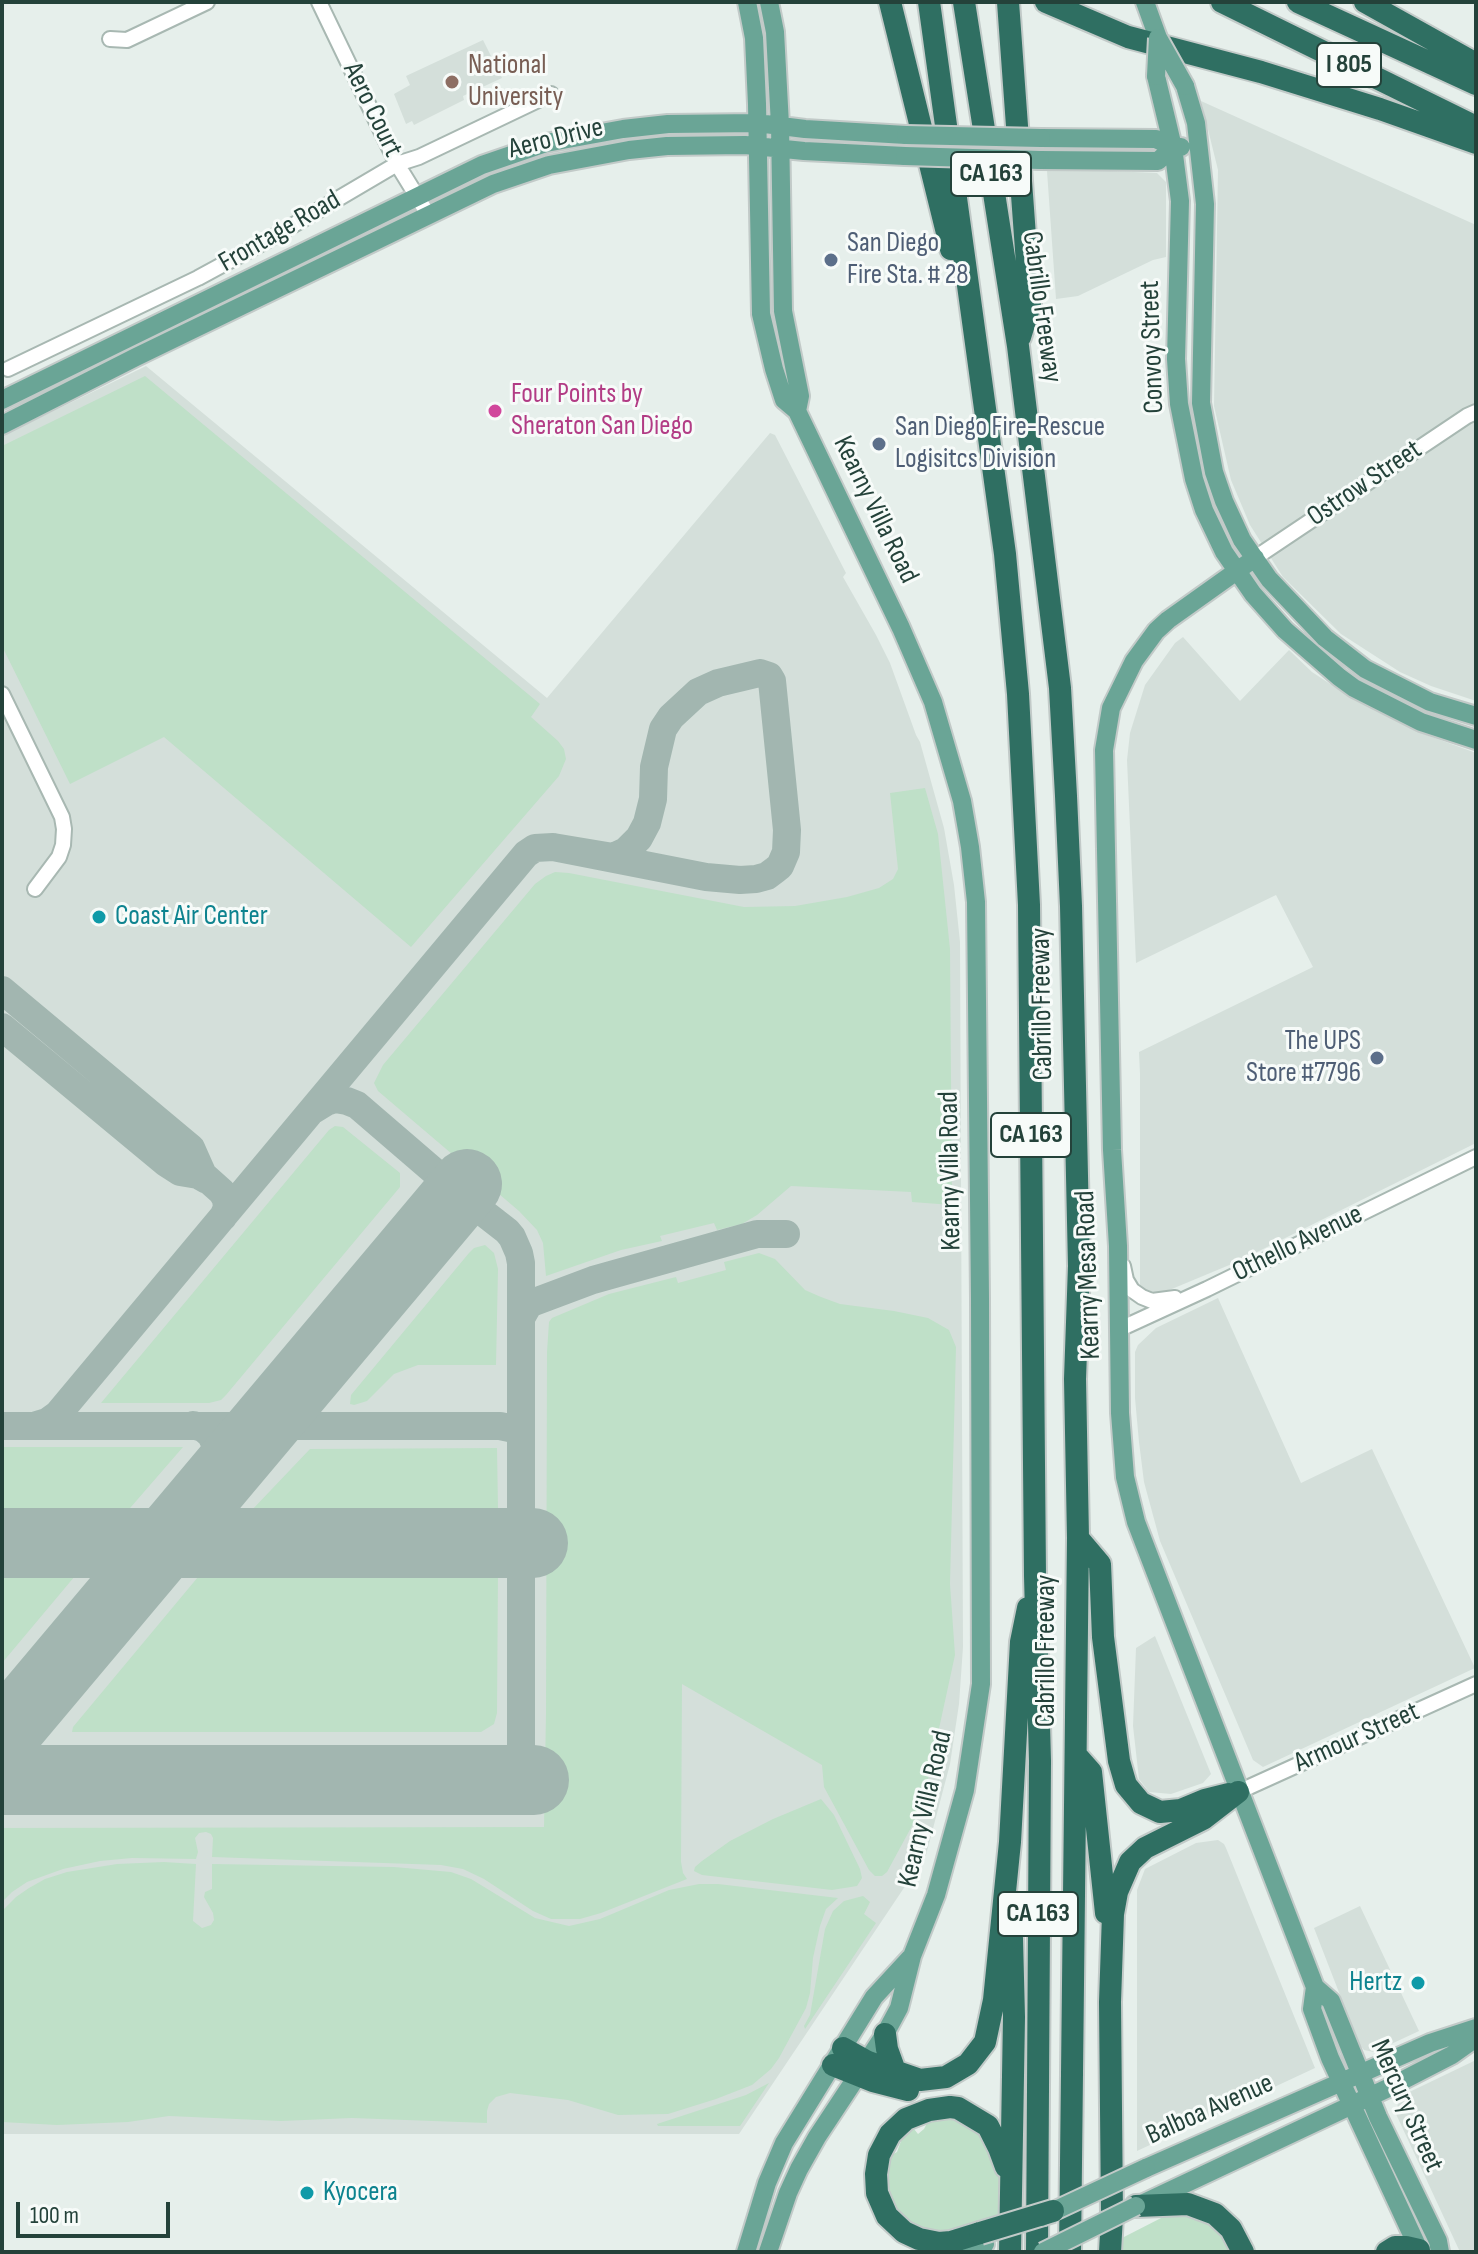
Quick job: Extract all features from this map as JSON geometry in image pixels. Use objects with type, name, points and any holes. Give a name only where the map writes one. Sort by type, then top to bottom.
[{"type":"highway","points":[[890,2],[949,244],[967,281]]},
{"type":"highway","name":"Cabrillo Freeway","points":[[929,2],[1005,554],[1018,694],[1029,905],[1035,1576],[1040,1761],[1040,2252]]},
{"type":"highway","name":"Cabrillo Freeway","points":[[964,2],[1018,346],[1060,688],[1066,796],[1079,1266],[1075,1379],[1078,1538],[1070,2252]]},
{"type":"highway","points":[[1008,2],[1030,305],[1018,346]]},
{"type":"highway","points":[[1046,2],[1128,37],[1261,72],[1476,143]]},
{"type":"highway","name":"I 805","points":[[1222,2],[1476,127]]},
{"type":"highway","name":"I 805","points":[[1298,2],[1476,84]]},
{"type":"highway","points":[[1365,2],[1476,64]]},
{"type":"highway","points":[[1078,1538],[1100,1564],[1103,1637],[1119,1761],[1126,1785],[1141,1803],[1160,1812],[1181,1810],[1238,1792]]},
{"type":"highway","points":[[838,2056],[864,2068],[895,2071],[920,2080],[946,2077],[968,2064],[985,2042],[994,2000],[1010,1842],[1021,1642],[1035,1576]]},
{"type":"highway","points":[[1076,1755],[1091,1772],[1106,1911],[1112,2252]]},
{"type":"highway","points":[[1110,2002],[1113,1914],[1117,1892],[1130,1862],[1145,1848],[1203,1819],[1238,1792]]},
{"type":"highway","points":[[1010,1842],[1014,2017],[1010,2252]]},
{"type":"highway","points":[[885,2034],[895,2071]]},
{"type":"highway","points":[[864,2068],[873,2081],[931,2096],[988,2126],[1011,2181]]},
{"type":"highway","points":[[958,2108],[916,2114],[895,2129],[879,2155],[877,2193],[891,2220],[913,2237],[939,2243],[978,2243],[1053,2211]]},
{"type":"highway","points":[[1136,2206],[1188,2204],[1215,2214],[1231,2229],[1243,2252]]},
{"type":"highway","points":[[1387,2252],[1395,2247],[1427,2249]]},
{"type":"main road","name":"Kearny Villa Road","points":[[747,2],[754,38],[761,314],[774,369],[784,400],[797,411],[933,702],[962,801],[976,902],[981,1684],[965,1790],[936,1895],[912,1956],[899,2008],[799,2169],[768,2252]]},
{"type":"main road","name":"Kearny Villa Road","points":[[769,2],[775,32],[780,125],[783,311],[800,396],[797,411]]},
{"type":"main road","points":[[1145,2],[1158,38]]},
{"type":"main road","name":"Convoy Street","points":[[1158,38],[1156,76],[1173,147],[1180,201],[1176,359],[1179,404],[1194,479],[1204,510],[1224,552],[1252,592],[1285,630],[1346,682],[1421,722],[1476,740]]},
{"type":"main road","name":"Convoy Street","points":[[1158,38],[1185,86],[1200,146],[1205,204],[1201,403],[1214,472],[1242,540],[1269,579],[1302,615],[1325,638],[1365,669],[1430,702],[1476,716]]},
{"type":"main road","name":"Aero Drive","points":[[2,400],[482,165],[546,143],[668,124],[757,123],[906,135],[1156,139],[1173,147],[1200,146]]},
{"type":"main road","name":"Aero Drive","points":[[2,425],[493,184],[549,165],[667,146],[758,146],[905,156],[1158,161],[1173,147]]},
{"type":"main road","name":"Kearny Mesa Road","points":[[1238,1792],[1133,1513],[1125,1477],[1120,1413],[1118,1246],[1112,1150],[1104,750],[1111,708],[1134,661],[1156,631],[1255,558]]},
{"type":"main road","name":"Mercury Street","points":[[1238,1792],[1315,1987],[1331,2001],[1427,2249]]},
{"type":"main road","name":"Kearny Villa Road","points":[[746,2252],[777,2158],[874,1997],[912,1956]]},
{"type":"main road","name":"Mercury Street","points":[[1315,1987],[1312,2009],[1351,2106],[1427,2249]]},
{"type":"main road","name":"Balboa Avenue","points":[[1053,2211],[1430,2043],[1476,2028]]},
{"type":"main road","name":"Balboa Avenue","points":[[1040,2252],[1370,2097],[1452,2055],[1476,2038]]},
{"type":"street","points":[[110,39],[127,40],[207,2]]},
{"type":"street","name":"Aero Court","points":[[319,2],[397,164],[429,216]]},
{"type":"street","name":"Frontage Road","points":[[8,369],[198,278],[397,164],[419,157],[551,94]]},
{"type":"street","name":"Ostrow Street","points":[[1255,558],[1476,412]]},
{"type":"street","points":[[2,694],[62,817],[63,845],[59,857],[35,889]]},
{"type":"street","name":"Othello Avenue","points":[[1120,1329],[1476,1157]]},
{"type":"street","points":[[1118,1246],[1126,1280],[1132,1290],[1142,1297],[1152,1301],[1165,1300],[1202,1291]]},
{"type":"street","name":"Armour Street","points":[[1238,1792],[1476,1684]]},
{"type":"shaded area","name":"National University","points":[[483,40],[502,78],[463,96],[464,100],[414,125],[412,121],[406,124],[394,94],[410,85],[406,76]]},
{"type":"shaded area","points":[[1201,101],[1476,225],[1476,701],[1400,672],[1341,634],[1283,577],[1250,525],[1231,480],[1214,406],[1218,170]]},
{"type":"shaded area","points":[[1047,171],[1157,173],[1166,182],[1166,257],[1153,260],[1078,296],[1056,299]]},
{"type":"shaded area","points":[[146,366],[547,698],[770,433],[775,435],[846,573],[843,577],[890,663],[920,742],[944,828],[960,942],[963,1647],[959,1704],[950,1764],[926,1855],[739,2134],[2,2134],[2,436]]},
{"type":"shaded area","points":[[1183,637],[1240,701],[1289,650],[1312,672],[1353,699],[1421,733],[1476,753],[1476,1143],[1239,1261],[1155,1296],[1140,1289],[1139,1052],[1313,967],[1276,895],[1136,963],[1127,760],[1130,733],[1145,685],[1175,643]]},
{"type":"shaded area","points":[[1218,1298],[1301,1483],[1372,1449],[1475,1668],[1263,1767],[1253,1760],[1160,1541],[1144,1482],[1139,1442],[1135,1398],[1135,1352],[1138,1345],[1156,1328]]},
{"type":"shaded area","points":[[1155,1636],[1211,1774],[1203,1783],[1171,1794],[1149,1792],[1139,1779],[1133,1726],[1136,1648]]},
{"type":"shaded area","points":[[1218,1840],[1226,1848],[1315,2068],[1137,2151],[1137,1890],[1145,1869],[1196,1843]]},
{"type":"shaded area","points":[[1360,1906],[1419,2031],[1374,2052],[1364,2050],[1359,2044],[1314,1928]]},
{"type":"shaded area","points":[[1476,2060],[1476,2252],[1460,2252],[1396,2114],[1399,2097]]},
{"type":"green space","points":[[145,376],[540,704],[531,717],[564,749],[566,759],[559,776],[411,947],[164,737],[70,784],[2,646],[2,446]]},
{"type":"green space","points":[[925,788],[938,834],[950,949],[952,1205],[912,1202],[911,1192],[791,1186],[742,1224],[717,1230],[714,1223],[660,1236],[662,1241],[621,1250],[546,1276],[543,1243],[537,1230],[519,1211],[378,1091],[374,1083],[383,1065],[535,884],[546,876],[555,872],[569,873],[744,907],[795,906],[847,897],[879,888],[893,879],[898,869],[890,793]]},
{"type":"green space","points":[[335,1126],[343,1127],[400,1173],[400,1187],[226,1395],[209,1403],[101,1403],[329,1130]]},
{"type":"green space","points":[[485,1245],[494,1253],[498,1269],[496,1365],[418,1365],[394,1374],[367,1401],[350,1404],[351,1395],[469,1253]]},
{"type":"green space","points":[[759,1253],[775,1259],[805,1290],[821,1297],[840,1304],[928,1318],[949,1330],[956,1347],[950,1584],[955,1655],[920,1811],[887,1872],[875,1876],[869,1870],[824,1787],[822,1765],[682,1684],[681,1862],[687,1879],[601,1913],[580,1919],[551,1919],[484,1879],[463,1869],[441,1865],[212,1857],[213,1838],[206,1832],[199,1833],[195,1838],[196,1859],[132,1858],[63,1869],[27,1882],[2,1902],[2,1828],[544,1827],[549,1322],[609,1294],[676,1277],[678,1283],[726,1270],[724,1262]]},
{"type":"green space","points":[[2,1447],[183,1447],[124,1515],[2,1518]]},
{"type":"green space","points":[[497,1448],[498,1508],[493,1515],[262,1520],[250,1517],[251,1511],[310,1449]]},
{"type":"green space","points":[[2,1570],[80,1570],[2,1663]]},
{"type":"green space","points":[[209,1571],[498,1571],[497,1713],[494,1724],[481,1732],[72,1732],[198,1577]]},
{"type":"green space","points":[[821,1799],[834,1815],[860,1869],[862,1878],[857,1886],[832,1890],[702,1875],[694,1871],[702,1861],[730,1841]]},
{"type":"green space","points":[[117,1864],[196,1864],[193,1921],[202,1928],[211,1925],[214,1920],[204,1897],[205,1892],[212,1889],[212,1864],[394,1867],[451,1872],[471,1879],[535,1918],[569,1926],[600,1919],[669,1890],[699,1884],[838,1898],[826,1909],[820,1926],[806,2008],[771,2069],[752,2085],[668,2114],[618,2115],[568,2100],[510,2093],[496,2097],[489,2104],[487,2123],[352,2118],[281,2121],[169,2116],[128,2122],[57,2125],[2,2122],[2,1911],[29,1888],[67,1872]]},
{"type":"green space","points":[[863,1896],[870,1902],[864,1914],[876,1923],[805,2029],[825,1929],[833,1911],[844,1901]]},
{"type":"green space","points":[[769,2083],[740,2126],[657,2124],[746,2095]]},
{"type":"green space","points":[[942,2119],[975,2126],[1001,2165],[1003,2213],[966,2232],[921,2233],[903,2219],[888,2195],[885,2174],[888,2157],[897,2152],[908,2131],[914,2129],[918,2134],[927,2123]]},
{"type":"green space","points":[[1165,2216],[1202,2217],[1217,2225],[1237,2252],[1122,2252],[1122,2238]]},
{"type":"taxiway","points":[[760,673],[769,676],[772,681],[787,830],[786,852],[780,866],[767,876],[740,880],[706,877],[553,847],[613,857],[626,851],[639,838],[647,823],[653,799],[654,767],[663,729],[671,717],[698,692],[718,683],[760,673]]},
{"type":"taxiway","points":[[34,1426],[58,1414],[526,854],[535,848],[553,847]]},
{"type":"taxiway","points":[[2,990],[191,1148],[203,1175],[226,1199],[227,1208],[223,1217]]},
{"type":"taxiway","points":[[2,1027],[166,1163],[180,1172],[207,1180]]},
{"type":"taxiway","points":[[313,1110],[335,1099],[357,1105],[443,1179],[449,1193],[440,1215],[453,1205],[471,1203],[507,1231],[521,1263],[521,1302]]},
{"type":"taxiway","points":[[521,1318],[529,1304],[593,1280],[757,1234],[786,1234]]},
{"type":"taxiway","points":[[500,1543],[513,1539],[521,1530],[521,1302]]},
{"type":"taxiway","points":[[193,1425],[211,1435],[221,1457],[220,1472],[211,1488]]},
{"type":"taxiway","points":[[2,1426],[500,1426],[514,1429],[520,1436]]},
{"type":"taxiway","points":[[245,1448],[259,1437],[283,1427]]},
{"type":"taxiway","points":[[500,1543],[517,1552],[521,1563],[521,1780]]},
{"type":"taxiway","points":[[2,1734],[8,1730]]},
{"type":"taxiway","points":[[2,1778],[21,1780]]},
{"type":"runway","points":[[2,1737],[467,1184]]},
{"type":"runway","points":[[2,1543],[533,1543]]},
{"type":"runway","points":[[2,1780],[534,1780]]},
{"type":"place","name":"National University","points":[[452,82]]},
{"type":"place","name":"San Diego Fire Sta. # 28","points":[[831,260]]},
{"type":"place","name":"Four Points by Sheraton San Diego","points":[[495,411]]},
{"type":"place","name":"San Diego Fire-Rescue Logisitcs Division","points":[[879,444]]},
{"type":"place","name":"Coast Air Center","points":[[99,917]]},
{"type":"place","name":"The UPS Store #7796","points":[[1377,1058]]},
{"type":"place","name":"Hertz","points":[[1418,1983]]},
{"type":"place","name":"Kyocera","points":[[307,2193]]}]
